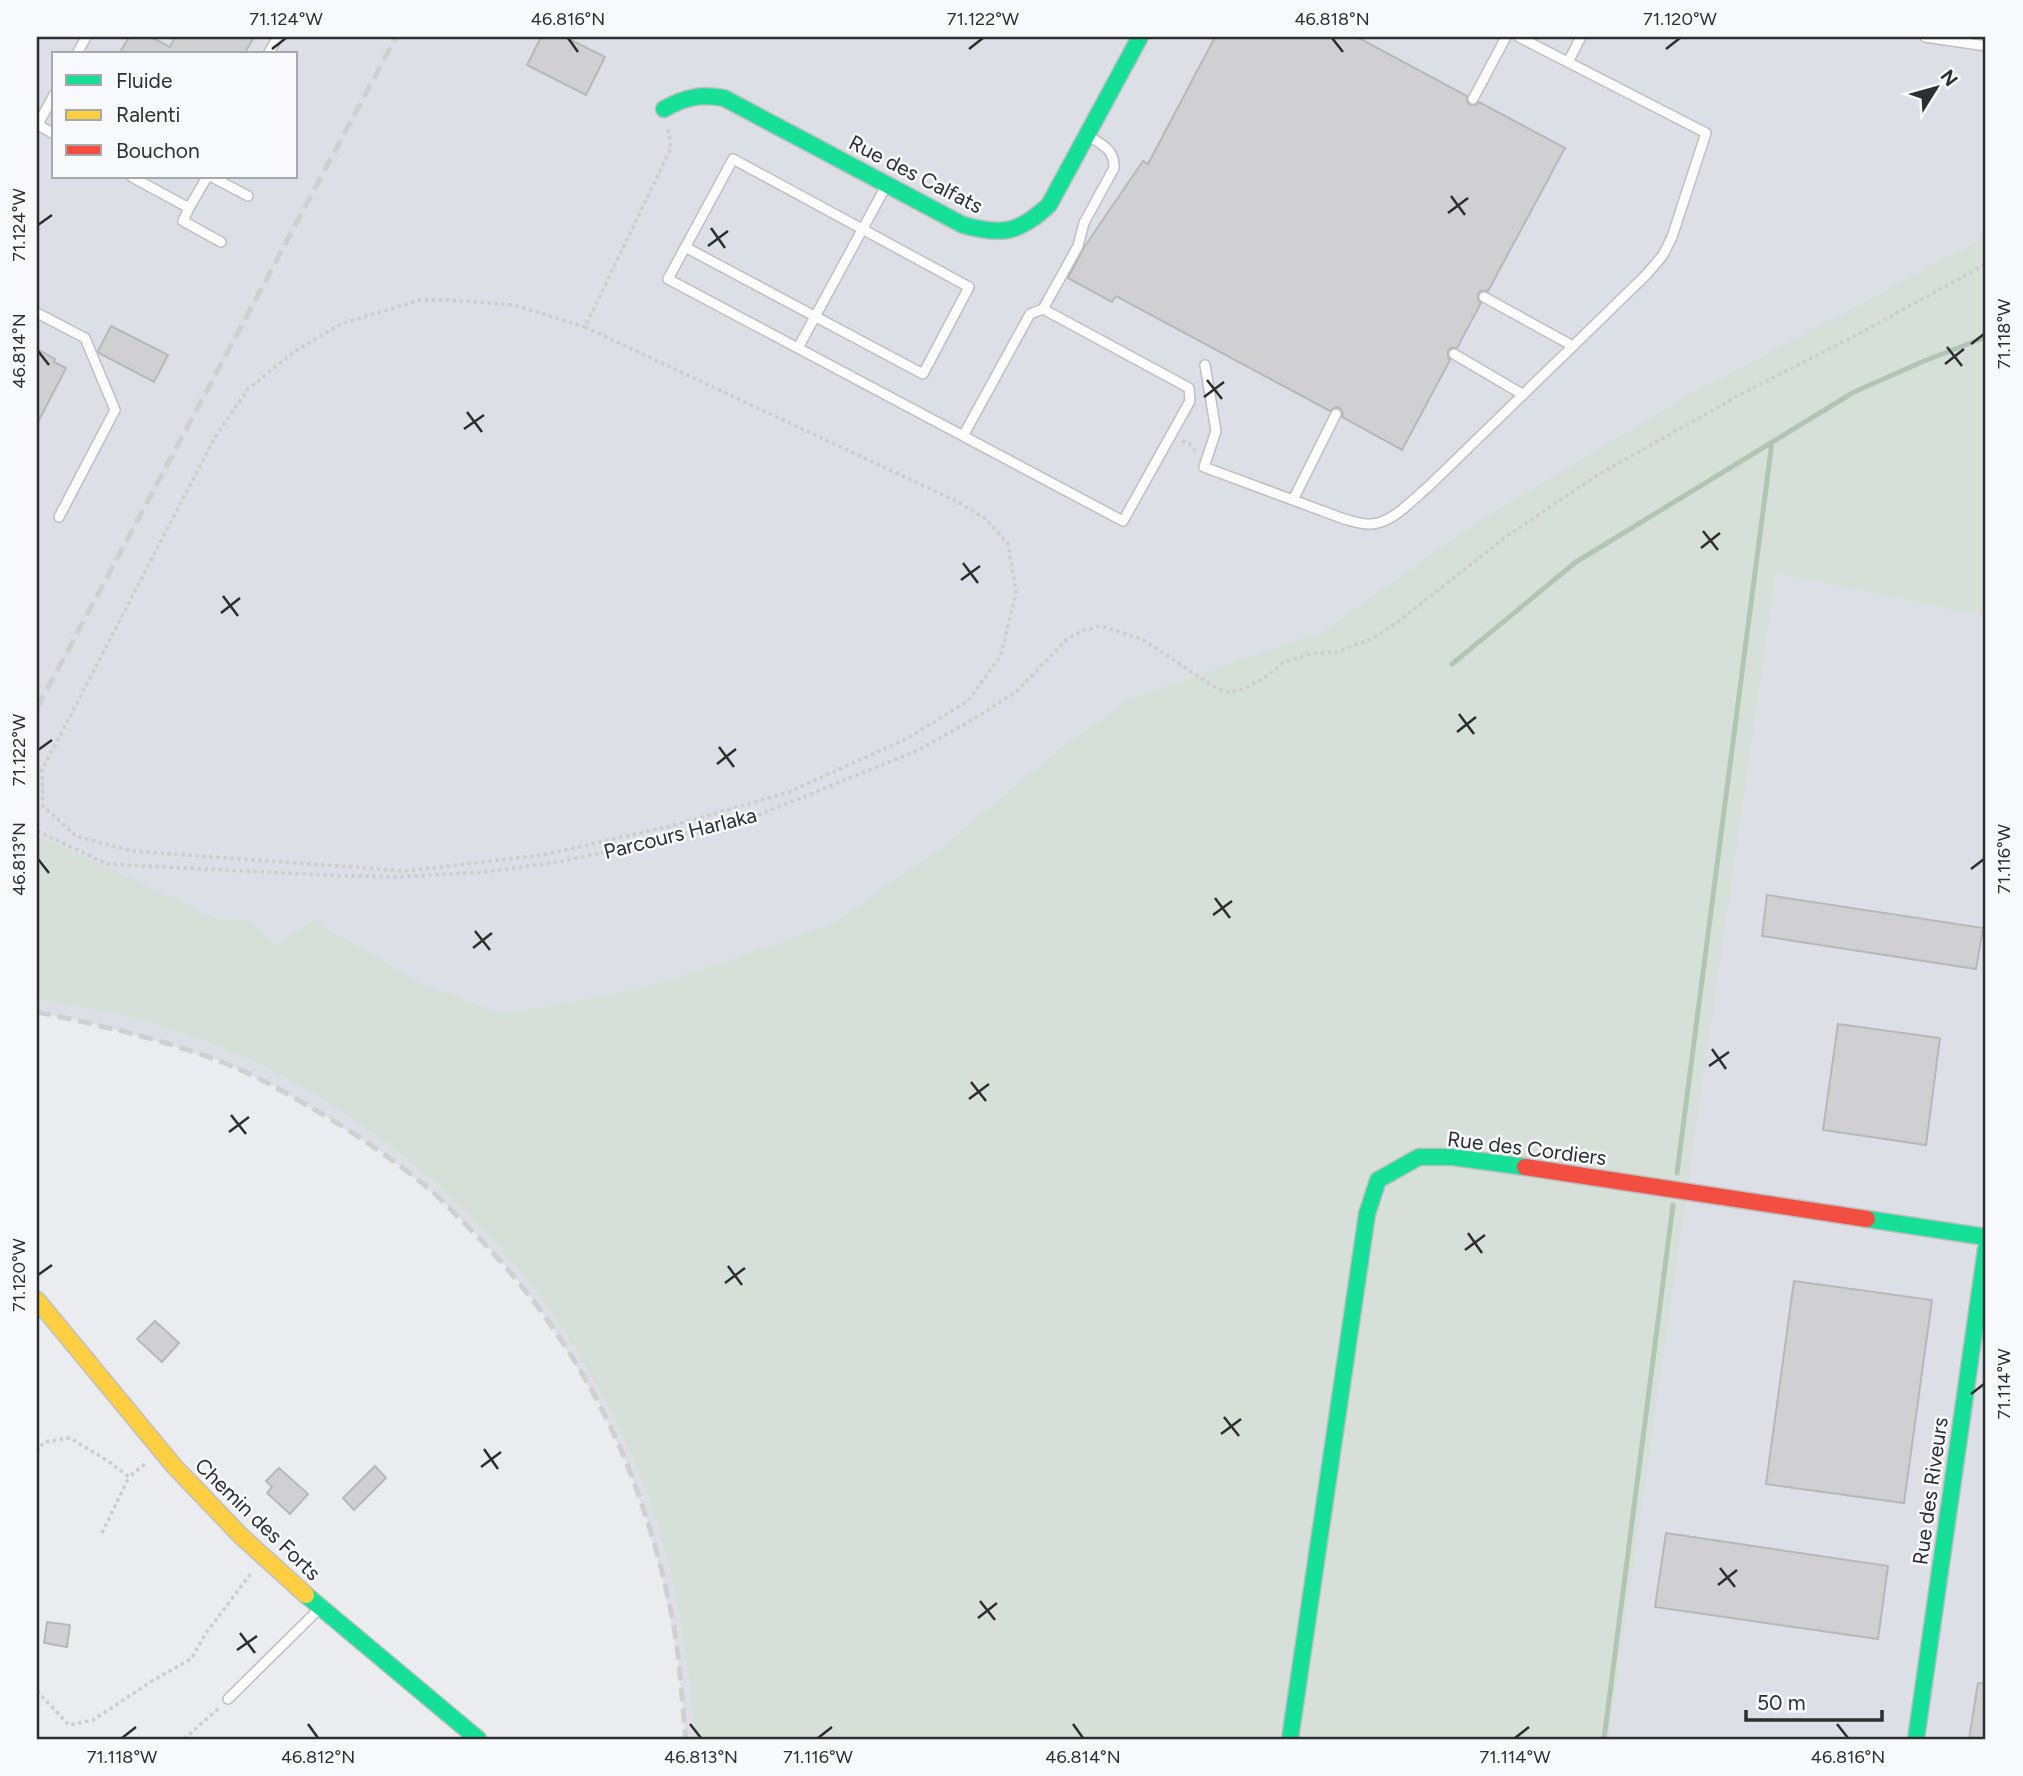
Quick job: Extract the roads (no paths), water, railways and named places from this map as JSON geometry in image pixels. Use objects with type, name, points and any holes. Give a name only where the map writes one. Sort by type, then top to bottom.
[{"type":"street","name":"Rue des Calfats","points":[[664,109],[684,98],[704,95],[724,98],[963,226],[985,232],[1015,231],[1032,222],[1049,205],[1140,37]]},
{"type":"street","name":"Rue des Cordiers","points":[[1290,1739],[1367,1214],[1378,1180],[1419,1157],[1452,1157],[1986,1237]]},
{"type":"street","name":"Rue des Riveurs","points":[[1916,1739],[1986,1249]]},
{"type":"street","name":"Chemin des Forts","points":[[37,1300],[161,1451],[212,1506],[320,1608],[478,1739]]},
{"type":"lane","points":[[1473,99],[1506,37]]},
{"type":"lane","points":[[1205,365],[1216,430],[1204,467],[1360,523],[1373,524],[1387,519],[1429,485],[1646,275],[1663,255],[1672,237],[1706,133],[1519,37]]},
{"type":"lane","points":[[1568,62],[1581,37]]},
{"type":"lane","points":[[1925,37],[1986,46]]},
{"type":"lane","points":[[37,125],[52,99]]},
{"type":"lane","points":[[963,436],[1030,314],[1043,309],[1078,246],[1084,223],[1114,168],[1111,152],[1087,135]]},
{"type":"lane","points":[[685,247],[923,374],[969,287],[733,159],[685,247],[668,279],[1123,521],[1190,401],[1189,388],[1043,309]]},
{"type":"lane","points":[[134,178],[189,208]]},
{"type":"lane","points":[[208,178],[183,221],[221,242]]},
{"type":"lane","points":[[211,178],[248,196]]},
{"type":"lane","points":[[798,348],[887,185]]},
{"type":"lane","points":[[1484,297],[1573,346]]},
{"type":"lane","points":[[37,313],[85,338],[115,410],[59,517]]},
{"type":"lane","points":[[1454,354],[1522,394]]},
{"type":"lane","points":[[1293,500],[1336,414]]},
{"type":"lane","points":[[229,1699],[320,1608]]},
{"type":"waterway","points":[[1452,664],[1576,562],[1854,392],[1986,337]]},
{"type":"waterway","points":[[1677,1173],[1772,442]]},
{"type":"waterway","points":[[1604,1739],[1673,1205]]},
{"type":"railway","points":[[37,708],[396,37]]},
{"type":"railway","points":[[37,1012],[176,1046],[222,1062],[268,1083],[344,1127],[405,1170],[438,1197],[494,1254],[549,1322],[572,1358],[594,1395],[631,1473],[669,1601],[678,1654],[686,1739]]}]
